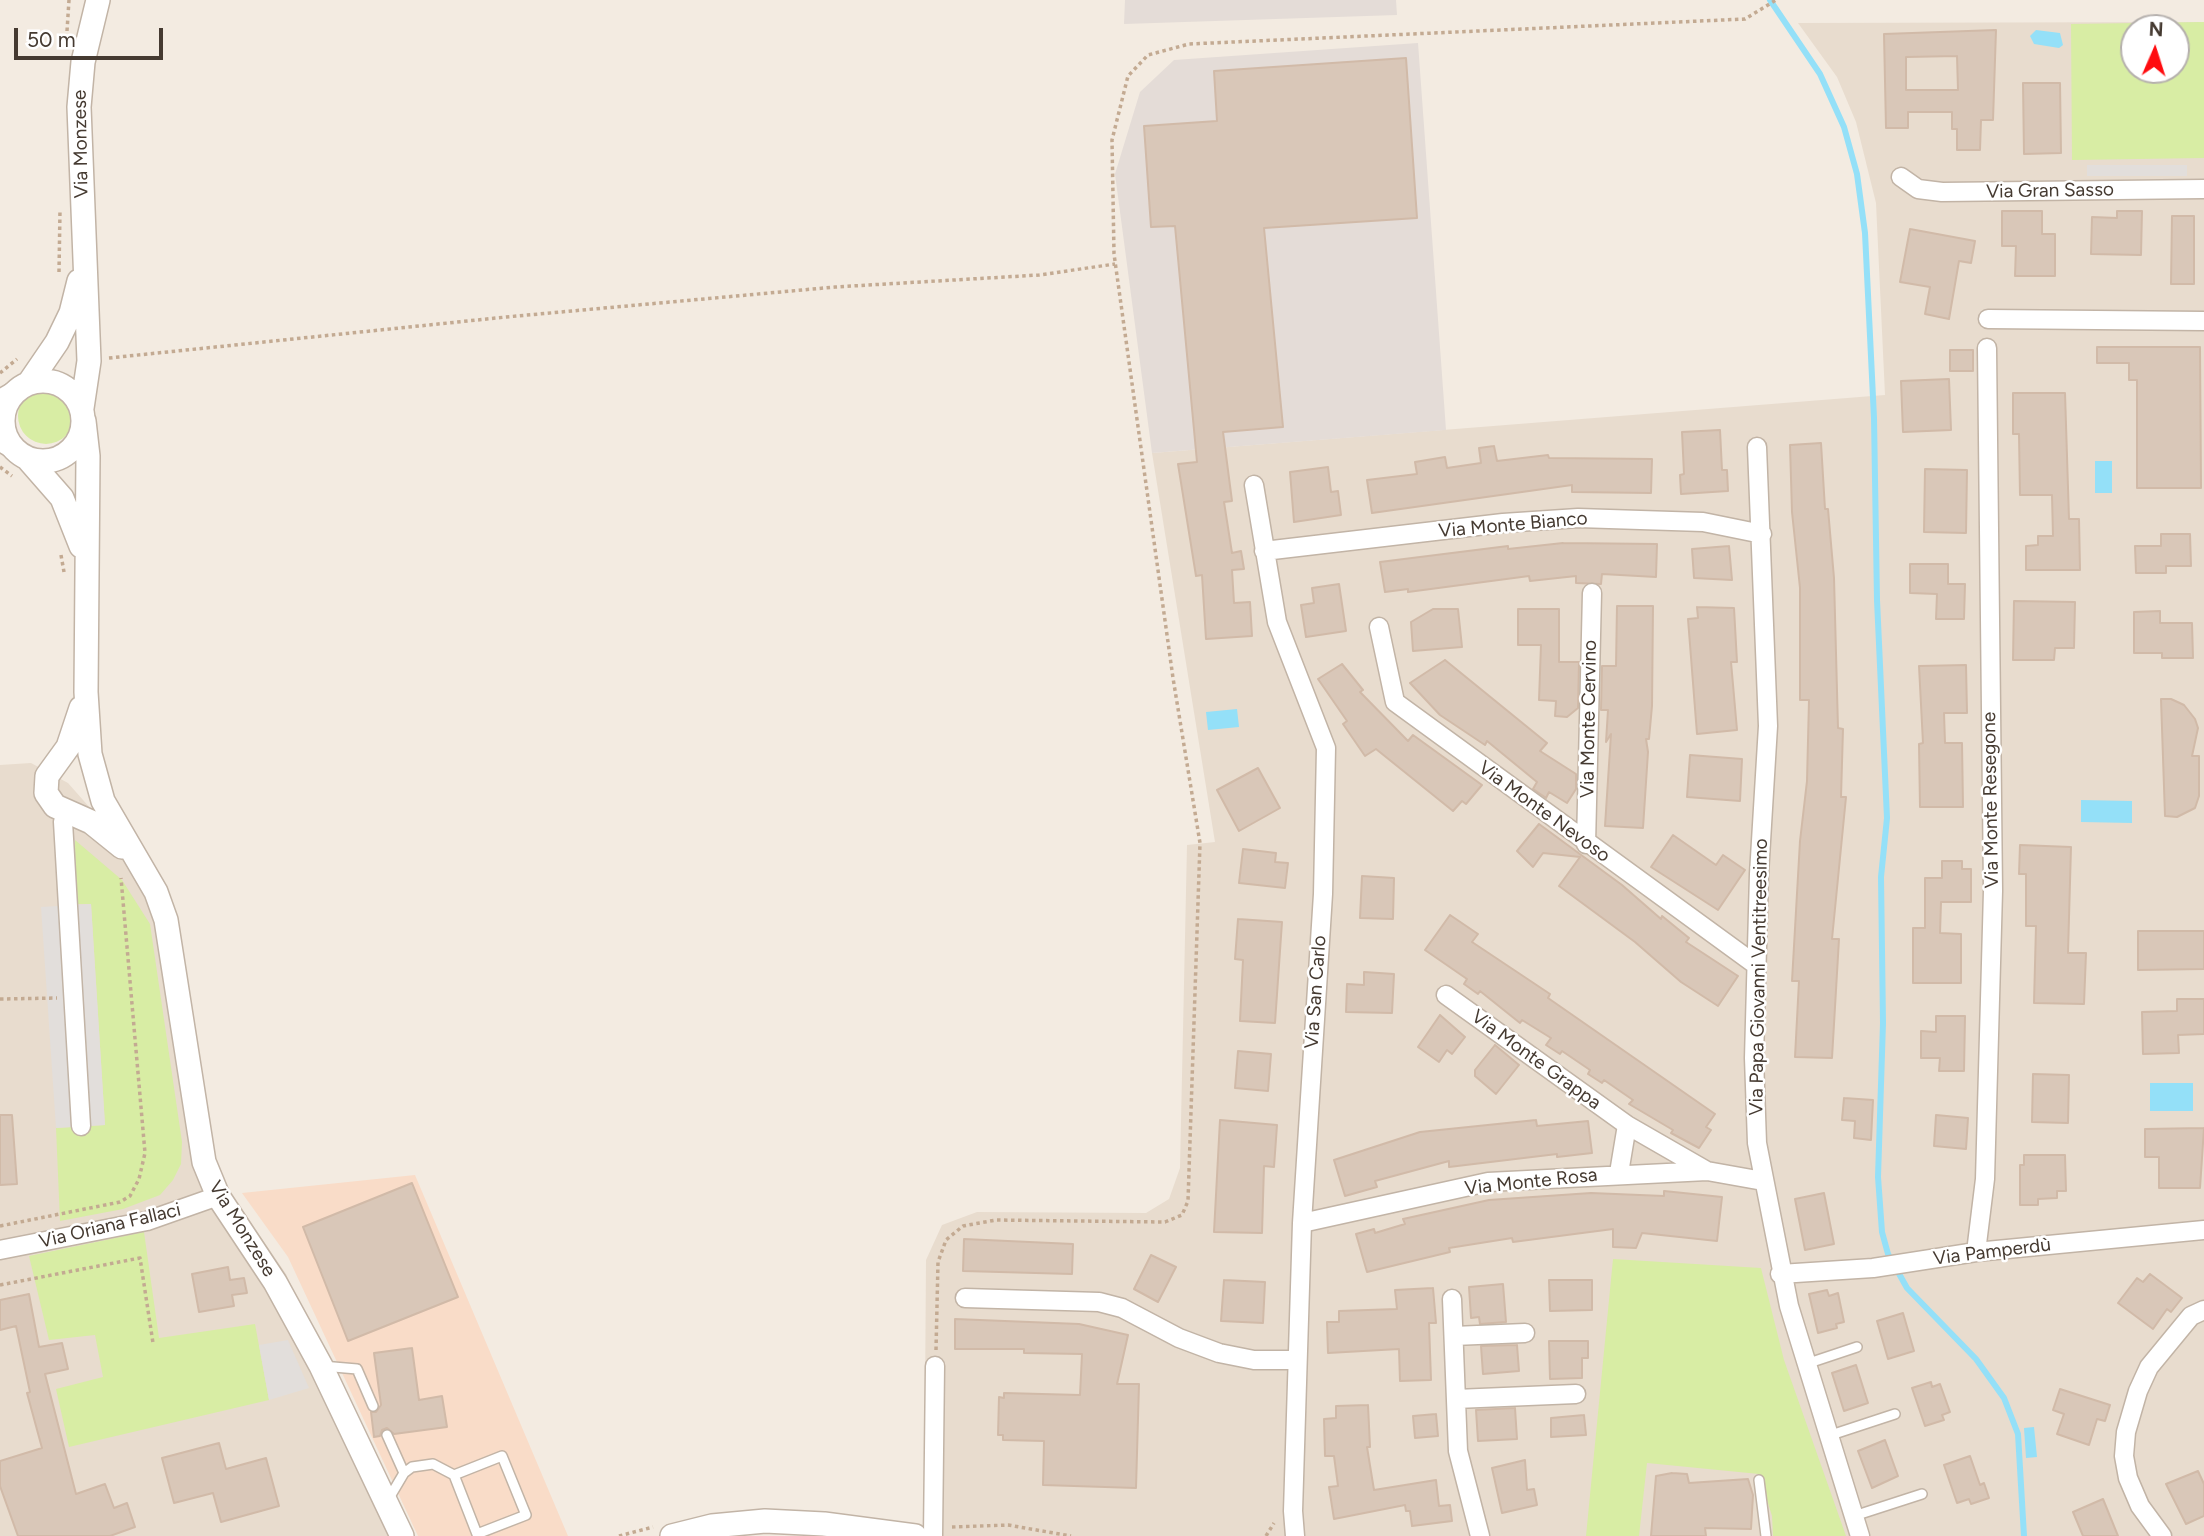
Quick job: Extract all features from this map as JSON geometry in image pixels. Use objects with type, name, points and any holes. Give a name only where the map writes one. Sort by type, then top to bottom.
[{"type":"street","name":"Via Monzese","points":[[98,0],[83,62],[79,95],[89,361],[83,415],[88,456],[76,584],[87,725],[96,780],[128,866]]},
{"type":"street","name":"Via Gran Sasso","points":[[1901,177],[1918,189],[1942,192],[2204,189]]},
{"type":"street","name":"Via Monzese","points":[[15,391],[57,342],[71,313],[80,278],[83,247]]},
{"type":"street","points":[[1988,319],[2204,321]]},
{"type":"street","name":"Via Monte Resegone","points":[[1976,1252],[1986,1166],[1993,891],[1987,348]]},
{"type":"street","points":[[55,382],[67,387],[83,415],[82,434],[66,455],[41,461],[11,455],[3,413],[15,391],[55,382]]},
{"type":"street","name":"Via Papa Giovanni Ventitreesimo","points":[[1757,447],[1768,726],[1756,965],[1755,1106],[1763,1181],[1780,1274],[1860,1536]]},
{"type":"street","name":"Via Monzese","points":[[11,455],[51,482],[70,515],[83,550],[76,584]]},
{"type":"street","name":"Via San Carlo","points":[[1254,485],[1277,622],[1326,748],[1323,894],[1302,1223],[1297,1360],[1281,1536]]},
{"type":"street","name":"Via Monte Bianco","points":[[1264,551],[1503,523],[1578,518],[1692,521],[1762,534]]},
{"type":"street","name":"Via Monte Cervino","points":[[1586,844],[1592,593]]},
{"type":"street","name":"Via Monte Nevoso","points":[[1379,626],[1395,702],[1586,844],[1756,965]]},
{"type":"street","name":"Via Monzese","points":[[86,692],[68,747],[47,776],[46,793],[52,804],[91,822],[111,836],[128,866],[156,892],[174,951],[201,1149],[218,1196],[275,1282],[321,1366],[402,1536]]},
{"type":"street","points":[[54,765],[65,760],[84,762],[96,780],[89,806],[66,812],[63,822],[80,1126]]},
{"type":"street","name":"Via Monte Grappa","points":[[1446,995],[1626,1125],[1707,1171]]},
{"type":"street","points":[[1619,1173],[1626,1125]]},
{"type":"street","name":"Via Monte Rosa","points":[[1302,1223],[1488,1182],[1619,1173],[1707,1171],[1763,1181]]},
{"type":"street","name":"Via Oriana Fallaci","points":[[0,1250],[147,1220],[218,1196]]},
{"type":"street","name":"Via Pamperdù","points":[[1780,1274],[1882,1268],[1976,1252],[2204,1230]]},
{"type":"street","points":[[965,1298],[1099,1302],[1122,1308],[1179,1338],[1219,1353],[1254,1360],[1297,1360]]},
{"type":"street","points":[[1452,1298],[1458,1451],[1480,1536]]},
{"type":"street","points":[[2162,1536],[2140,1506],[2128,1478],[2124,1456],[2126,1432],[2138,1391],[2149,1367],[2191,1316],[2204,1310]]},
{"type":"street","points":[[1454,1336],[1525,1333]]},
{"type":"street","points":[[933,1536],[935,1366]]},
{"type":"street","points":[[1456,1399],[1576,1394]]},
{"type":"street","name":"Via San Carlo","points":[[1285,1512],[1295,1536]]},
{"type":"street","points":[[672,1536],[794,1521],[915,1536]]},
{"type":"lane","points":[[1806,1364],[1857,1347]]},
{"type":"lane","points":[[321,1366],[357,1369],[373,1406]]},
{"type":"lane","points":[[1828,1436],[1895,1414]]},
{"type":"lane","points":[[387,1435],[404,1473]]},
{"type":"lane","points":[[387,1502],[404,1473],[412,1467],[433,1464],[454,1475],[477,1534],[526,1515],[502,1456],[454,1475]]},
{"type":"lane","points":[[1759,1480],[1766,1536]]},
{"type":"lane","points":[[1853,1516],[1922,1494]]},
{"type":"path","points":[[66,39],[69,0]]},
{"type":"path","points":[[935,1366],[938,1262],[946,1240],[957,1230],[978,1222],[996,1220],[1165,1222],[1182,1215],[1188,1201],[1200,843],[1173,678],[1115,264],[1112,140],[1128,76],[1148,55],[1189,44],[1745,19],[1776,0]]},
{"type":"path","points":[[58,282],[60,207]]},
{"type":"path","points":[[89,361],[493,318],[835,287],[1039,275],[1115,264]]},
{"type":"path","points":[[0,373],[25,353]]},
{"type":"path","points":[[11,455],[20,482]]},
{"type":"path","points":[[60,552],[76,584]]},
{"type":"path","points":[[0,1226],[120,1202],[130,1196],[139,1179],[145,1153],[127,926],[128,866]]},
{"type":"path","points":[[0,999],[73,997]]},
{"type":"path","points":[[0,1285],[140,1258],[153,1343]]},
{"type":"path","points":[[1266,1536],[1285,1512]]},
{"type":"shaded area","points":[[1125,0],[1396,0],[1397,15],[1124,24]]},
{"type":"shaded area","points":[[2120,22],[2120,84],[2190,84],[2190,22],[2204,22],[2204,1536],[924,1536],[926,1260],[942,1225],[977,1212],[1146,1213],[1169,1199],[1180,1168],[1187,845],[1215,842],[1152,453],[1885,395],[1876,203],[1856,122],[1837,77],[1798,23]]},
{"type":"shaded area","points":[[1418,43],[1446,430],[1152,453],[1115,174],[1140,92],[1174,60]]},
{"type":"shaded area","points":[[2087,165],[2187,165],[2187,176],[2087,176]]},
{"type":"shaded area","points":[[31,763],[68,783],[137,861],[156,892],[201,1149],[286,1274],[404,1536],[0,1536],[0,765]]},
{"type":"shaded area","points":[[91,904],[105,1125],[56,1128],[41,907]]},
{"type":"shaded area","points":[[415,1175],[568,1536],[418,1536],[288,1257],[242,1193]]},
{"type":"shaded area","points":[[288,1340],[309,1388],[269,1400],[259,1345]]},
{"type":"green space","points":[[2190,22],[2204,22],[2204,158],[2072,160],[2071,24],[2120,23],[2120,84],[2190,84]]},
{"type":"green space","points":[[46,388],[61,393],[69,401],[74,416],[69,431],[61,439],[46,444],[31,439],[23,431],[18,416],[23,401],[31,393]]},
{"type":"green space","points":[[75,840],[122,880],[150,924],[182,1142],[181,1164],[173,1180],[160,1195],[123,1209],[60,1221],[56,1128],[105,1125],[91,904],[76,904]]},
{"type":"green space","points":[[144,1232],[159,1338],[255,1324],[269,1400],[69,1447],[56,1389],[103,1377],[95,1335],[49,1340],[29,1256]]},
{"type":"green space","points":[[1613,1259],[1761,1268],[1784,1360],[1846,1536],[1773,1536],[1772,1516],[1759,1474],[1647,1463],[1639,1536],[1586,1536]]},
{"type":"water","points":[[2036,30],[2060,33],[2063,45],[2059,48],[2034,44],[2030,36]]},
{"type":"water","points":[[2095,461],[2112,461],[2112,493],[2095,493]]},
{"type":"water","points":[[1237,709],[1239,727],[1208,730],[1206,712]]},
{"type":"water","points":[[2081,800],[2132,801],[2132,823],[2081,822]]},
{"type":"water","points":[[2150,1083],[2193,1083],[2193,1111],[2150,1111]]},
{"type":"water","points":[[2034,1427],[2037,1457],[2026,1458],[2024,1428]]},
{"type":"building","points":[[1996,30],[1993,120],[1981,120],[1980,150],[1957,150],[1957,129],[1952,129],[1952,112],[1908,112],[1908,128],[1886,128],[1884,34]],"holes":[[[1957,56],[1958,90],[1906,90],[1906,57]]]},
{"type":"building","points":[[1406,58],[1417,218],[1264,228],[1283,427],[1223,432],[1232,501],[1224,502],[1232,553],[1241,551],[1244,569],[1232,570],[1234,603],[1250,602],[1252,636],[1206,639],[1202,575],[1196,576],[1178,464],[1197,462],[1175,226],[1151,227],[1144,126],[1217,121],[1214,71]]},
{"type":"building","points":[[2023,83],[2060,83],[2061,153],[2024,154]]},
{"type":"building","points":[[2002,211],[2042,211],[2042,234],[2055,234],[2055,276],[2015,276],[2016,246],[2002,246]]},
{"type":"building","points":[[2117,211],[2142,211],[2141,255],[2091,254],[2092,217],[2117,218]]},
{"type":"building","points":[[2172,216],[2194,216],[2194,284],[2171,284]]},
{"type":"building","points":[[1910,229],[1975,241],[1971,263],[1959,261],[1949,319],[1925,314],[1930,287],[1900,282]]},
{"type":"building","points":[[2097,347],[2200,347],[2201,488],[2137,488],[2137,380],[2129,380],[2129,363],[2097,363]]},
{"type":"building","points":[[1950,350],[1973,350],[1973,371],[1950,371]]},
{"type":"building","points":[[1949,379],[1951,430],[1903,432],[1901,381]]},
{"type":"building","points":[[2013,393],[2065,393],[2069,519],[2079,519],[2080,570],[2026,570],[2026,546],[2038,545],[2038,536],[2053,536],[2052,495],[2020,495],[2019,434],[2013,434]]},
{"type":"building","points":[[1720,430],[1722,470],[1727,470],[1728,491],[1681,494],[1680,475],[1684,474],[1682,432]]},
{"type":"building","points":[[1821,443],[1825,509],[1828,509],[1834,578],[1838,728],[1843,729],[1841,797],[1846,797],[1832,939],[1839,939],[1832,1058],[1795,1057],[1799,981],[1792,981],[1800,841],[1807,781],[1809,700],[1800,700],[1800,588],[1792,512],[1790,445]]},
{"type":"building","points":[[1494,446],[1497,461],[1548,455],[1549,458],[1652,459],[1651,493],[1572,492],[1572,485],[1372,513],[1367,480],[1417,474],[1415,462],[1445,457],[1447,468],[1481,463],[1479,448]]},
{"type":"building","points":[[1328,467],[1331,492],[1338,491],[1341,515],[1294,522],[1290,472]]},
{"type":"building","points":[[1925,469],[1967,470],[1966,533],[1924,532]]},
{"type":"building","points":[[2161,534],[2190,534],[2191,566],[2166,566],[2166,573],[2136,573],[2135,546],[2161,546]]},
{"type":"building","points":[[1563,543],[1657,544],[1656,577],[1602,574],[1601,584],[1576,583],[1576,576],[1530,581],[1529,576],[1408,592],[1408,589],[1385,592],[1380,562],[1508,546],[1508,549]]},
{"type":"building","points":[[1729,546],[1732,580],[1694,578],[1692,549]]},
{"type":"building","points":[[1910,564],[1948,564],[1948,584],[1965,584],[1964,619],[1936,619],[1937,594],[1910,593]]},
{"type":"building","points":[[1339,584],[1346,631],[1306,637],[1301,605],[1314,603],[1312,588]]},
{"type":"building","points":[[2014,601],[2075,602],[2074,648],[2055,648],[2054,660],[2013,660]]},
{"type":"building","points":[[1617,606],[1653,606],[1652,706],[1649,739],[1646,739],[1648,752],[1643,828],[1605,826],[1611,734],[1606,742],[1608,710],[1601,710],[1602,666],[1616,666]]},
{"type":"building","points":[[1697,607],[1734,608],[1737,662],[1731,662],[1737,730],[1697,734],[1688,619],[1698,618]]},
{"type":"building","points":[[1433,609],[1458,609],[1462,647],[1413,651],[1411,622]]},
{"type":"building","points":[[1518,609],[1559,609],[1559,662],[1579,662],[1578,708],[1567,717],[1555,716],[1556,701],[1539,700],[1541,645],[1518,645]]},
{"type":"building","points":[[2160,611],[2160,623],[2192,623],[2193,658],[2162,658],[2162,653],[2134,653],[2134,612]]},
{"type":"building","points":[[1445,660],[1547,743],[1540,751],[1576,774],[1576,789],[1567,803],[1549,792],[1546,798],[1533,789],[1537,782],[1487,741],[1485,745],[1440,715],[1410,683]]},
{"type":"building","points":[[1342,664],[1363,690],[1360,692],[1408,741],[1413,735],[1482,785],[1466,804],[1462,801],[1453,811],[1376,749],[1365,756],[1343,724],[1347,721],[1318,679]]},
{"type":"building","points":[[1966,665],[1967,713],[1944,713],[1945,743],[1962,743],[1963,807],[1920,807],[1919,744],[1923,743],[1919,666]]},
{"type":"building","points":[[2161,699],[2171,699],[2184,705],[2195,719],[2198,728],[2192,756],[2199,756],[2199,796],[2195,808],[2177,817],[2165,816]]},
{"type":"building","points":[[1690,755],[1742,759],[1740,801],[1687,797]]},
{"type":"building","points":[[1258,768],[1280,808],[1239,831],[1217,790]]},
{"type":"building","points":[[1539,824],[1622,885],[1661,919],[1662,916],[1689,938],[1686,942],[1738,976],[1718,1006],[1681,982],[1635,942],[1559,886],[1580,857],[1543,853],[1533,867],[1517,851]]},
{"type":"building","points":[[1673,835],[1716,865],[1723,855],[1745,870],[1718,910],[1651,867]]},
{"type":"building","points":[[2020,845],[2071,847],[2068,953],[2086,953],[2084,1004],[2034,1003],[2036,926],[2026,926],[2026,874],[2019,874]]},
{"type":"building","points":[[1243,849],[1276,853],[1275,862],[1288,863],[1285,888],[1239,883]]},
{"type":"building","points":[[1942,861],[1962,861],[1962,869],[1971,869],[1971,902],[1941,902],[1940,933],[1961,934],[1961,983],[1913,983],[1913,928],[1925,928],[1925,878],[1942,878]]},
{"type":"building","points":[[1362,876],[1394,878],[1393,919],[1360,918]]},
{"type":"building","points":[[1450,915],[1478,934],[1472,942],[1550,994],[1548,998],[1715,1114],[1706,1127],[1711,1130],[1699,1148],[1671,1133],[1673,1130],[1629,1104],[1633,1100],[1604,1080],[1602,1083],[1588,1074],[1590,1070],[1562,1051],[1560,1054],[1546,1045],[1551,1038],[1522,1020],[1520,1023],[1480,991],[1478,994],[1464,984],[1467,979],[1425,950]]},
{"type":"building","points":[[1238,919],[1282,922],[1275,1023],[1240,1021],[1243,960],[1235,959]]},
{"type":"building","points":[[2138,931],[2204,931],[2204,969],[2138,970]]},
{"type":"building","points":[[1364,972],[1394,974],[1392,1013],[1346,1012],[1347,984],[1364,985]]},
{"type":"building","points":[[2177,999],[2204,999],[2204,1034],[2178,1035],[2179,1053],[2143,1054],[2142,1012],[2177,1011]]},
{"type":"building","points":[[1440,1015],[1465,1037],[1452,1054],[1447,1050],[1439,1062],[1418,1047]]},
{"type":"building","points":[[1936,1016],[1965,1016],[1964,1071],[1939,1071],[1940,1058],[1921,1058],[1921,1031],[1936,1032]]},
{"type":"building","points":[[1495,1045],[1519,1065],[1496,1094],[1475,1076],[1475,1070]]},
{"type":"building","points":[[1238,1051],[1271,1054],[1268,1091],[1235,1088]]},
{"type":"building","points":[[2033,1074],[2069,1075],[2068,1123],[2032,1122]]},
{"type":"building","points":[[1844,1098],[1873,1100],[1871,1140],[1854,1138],[1855,1121],[1842,1120]]},
{"type":"building","points":[[0,1115],[12,1115],[17,1184],[0,1185]]},
{"type":"building","points":[[1936,1115],[1968,1118],[1966,1149],[1934,1146]]},
{"type":"building","points":[[1220,1120],[1277,1125],[1274,1167],[1264,1166],[1262,1233],[1214,1232]]},
{"type":"building","points":[[1536,1120],[1537,1126],[1588,1121],[1592,1153],[1557,1157],[1557,1154],[1449,1167],[1449,1161],[1375,1181],[1377,1187],[1345,1196],[1334,1160],[1420,1132]]},
{"type":"building","points":[[2204,1128],[2200,1188],[2159,1188],[2159,1157],[2145,1157],[2145,1129]]},
{"type":"building","points":[[2024,1155],[2065,1155],[2066,1191],[2057,1191],[2057,1198],[2038,1199],[2038,1205],[2020,1205],[2020,1165],[2024,1165]]},
{"type":"building","points":[[412,1183],[458,1297],[348,1341],[303,1227]]},
{"type":"building","points":[[1664,1191],[1722,1197],[1717,1241],[1642,1233],[1636,1248],[1613,1247],[1613,1229],[1513,1242],[1512,1238],[1449,1248],[1450,1252],[1367,1272],[1356,1234],[1374,1229],[1375,1233],[1405,1224],[1403,1219],[1489,1200],[1591,1193],[1664,1196]]},
{"type":"building","points":[[1824,1193],[1834,1244],[1805,1250],[1795,1199]]},
{"type":"building","points":[[964,1239],[1073,1244],[1072,1274],[963,1271]]},
{"type":"building","points":[[1151,1255],[1176,1267],[1158,1302],[1134,1289]]},
{"type":"building","points":[[228,1267],[230,1280],[244,1278],[247,1293],[232,1295],[234,1306],[199,1312],[192,1274]]},
{"type":"building","points":[[2150,1274],[2182,1298],[2171,1312],[2167,1309],[2153,1329],[2118,1303],[2137,1278],[2143,1282]]},
{"type":"building","points":[[1224,1280],[1265,1282],[1263,1323],[1221,1321]]},
{"type":"building","points":[[1549,1280],[1592,1280],[1592,1310],[1550,1311]]},
{"type":"building","points":[[1503,1284],[1506,1322],[1480,1324],[1479,1317],[1471,1318],[1469,1287]]},
{"type":"building","points":[[1433,1288],[1436,1323],[1429,1323],[1431,1380],[1400,1381],[1399,1349],[1328,1353],[1327,1322],[1339,1322],[1339,1311],[1397,1309],[1395,1290]]},
{"type":"building","points":[[1827,1290],[1829,1296],[1838,1293],[1844,1322],[1836,1324],[1837,1328],[1818,1333],[1809,1294]]},
{"type":"building","points":[[29,1294],[39,1347],[62,1343],[68,1369],[45,1374],[76,1494],[105,1484],[114,1508],[127,1503],[135,1527],[110,1536],[18,1536],[0,1486],[0,1461],[42,1448],[27,1393],[30,1392],[16,1326],[0,1330],[0,1300]]},
{"type":"building","points":[[1903,1313],[1914,1351],[1888,1359],[1877,1321]]},
{"type":"building","points":[[955,1319],[1079,1324],[1128,1335],[1117,1384],[1139,1384],[1136,1488],[1043,1485],[1044,1441],[1003,1440],[1003,1435],[998,1435],[999,1397],[1004,1398],[1004,1393],[1080,1395],[1082,1354],[1024,1353],[1024,1349],[955,1349]]},
{"type":"building","points":[[1549,1341],[1588,1341],[1588,1358],[1582,1358],[1582,1378],[1550,1379]]},
{"type":"building","points":[[1517,1345],[1519,1371],[1483,1374],[1481,1346]]},
{"type":"building","points":[[412,1348],[419,1400],[442,1396],[447,1427],[394,1434],[387,1428],[382,1430],[380,1436],[374,1437],[371,1412],[376,1412],[381,1405],[374,1353]]},
{"type":"building","points":[[1856,1365],[1868,1403],[1844,1411],[1832,1373]]},
{"type":"building","points":[[1931,1382],[1932,1387],[1940,1384],[1950,1412],[1942,1415],[1944,1420],[1925,1426],[1912,1388]]},
{"type":"building","points":[[2060,1389],[2110,1405],[2105,1421],[2097,1419],[2089,1445],[2057,1434],[2064,1414],[2053,1410]]},
{"type":"building","points":[[1368,1405],[1370,1447],[1367,1447],[1374,1490],[1436,1480],[1439,1506],[1450,1505],[1452,1521],[1412,1526],[1410,1511],[1406,1511],[1405,1505],[1334,1519],[1329,1487],[1338,1486],[1334,1456],[1325,1456],[1324,1419],[1336,1418],[1336,1406]]},
{"type":"building","points":[[1515,1408],[1517,1439],[1478,1441],[1476,1410]]},
{"type":"building","points":[[1436,1414],[1438,1436],[1415,1438],[1413,1416]]},
{"type":"building","points":[[1584,1415],[1586,1435],[1551,1437],[1551,1418]]},
{"type":"building","points":[[1885,1440],[1898,1476],[1872,1488],[1858,1451]]},
{"type":"building","points":[[219,1443],[226,1469],[266,1458],[279,1506],[221,1522],[213,1493],[174,1503],[162,1458]]},
{"type":"building","points":[[1970,1456],[1980,1485],[1984,1483],[1989,1498],[1971,1504],[1969,1499],[1957,1503],[1944,1465]]},
{"type":"building","points":[[1525,1460],[1527,1490],[1534,1489],[1537,1505],[1502,1513],[1492,1468]]},
{"type":"building","points":[[2198,1471],[2204,1484],[2204,1516],[2186,1524],[2166,1484]]},
{"type":"building","points":[[1687,1474],[1689,1483],[1748,1479],[1753,1495],[1751,1529],[1705,1528],[1706,1536],[1651,1536],[1656,1476]]},
{"type":"building","points":[[2103,1499],[2118,1536],[2083,1536],[2073,1512]]},
{"type":"waterway","points":[[1770,0],[1820,74],[1844,127],[1857,174],[1865,233],[1887,818],[1881,877],[1883,1023],[1878,1177],[1882,1232],[1888,1254],[1907,1288],[1976,1359],[2004,1398],[2018,1434],[2024,1536]]}]
